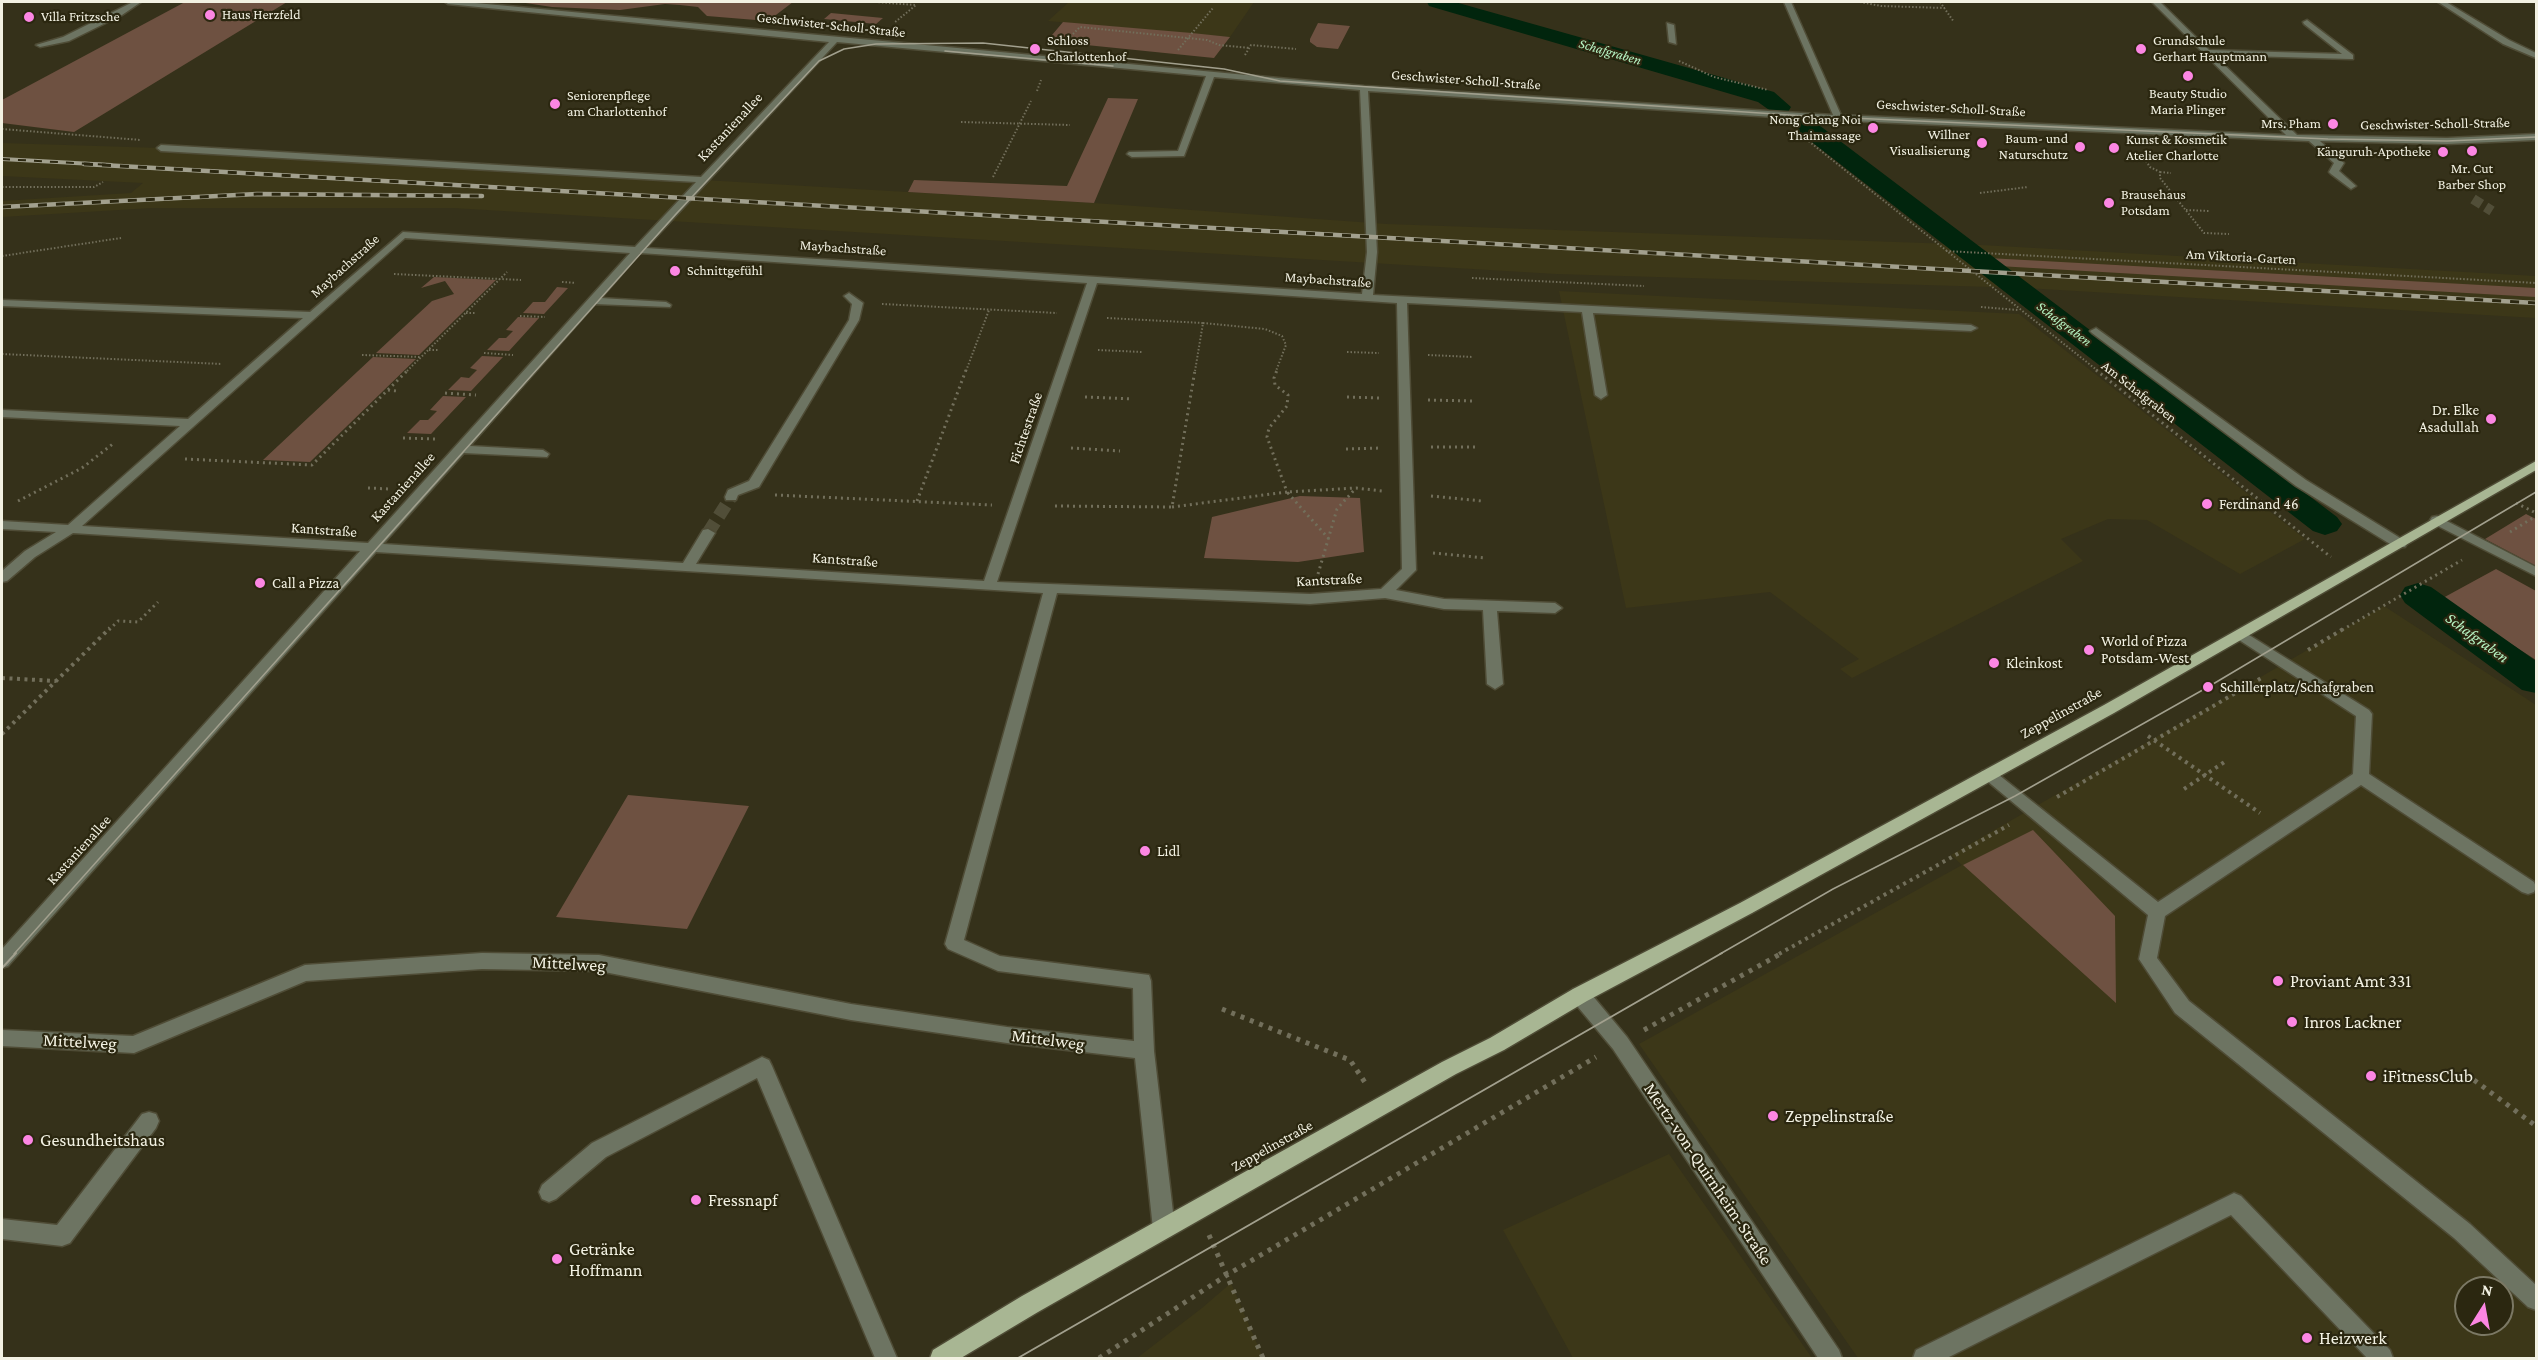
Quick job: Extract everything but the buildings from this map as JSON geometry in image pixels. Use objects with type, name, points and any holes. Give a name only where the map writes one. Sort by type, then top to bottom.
[{"type":"main road","name":"Zeppelinstraße","points":[[941,1359],[1030,1304],[1449,1068],[1497,1044],[1580,995],[1746,908],[2241,635],[2536,465]]},
{"type":"street","points":[[40,45],[66,39],[137,2]]},
{"type":"street","name":"Geschwister-Scholl-Straße","points":[[448,2],[867,44],[1364,88],[1805,116],[2312,139],[2416,141],[2536,137]]},
{"type":"street","points":[[1788,2],[1838,117]]},
{"type":"street","points":[[2156,2],[2295,138]]},
{"type":"street","points":[[2442,2],[2506,42],[2536,56]]},
{"type":"street","points":[[2208,52],[2350,57],[2307,22]]},
{"type":"street","points":[[1670,25],[1673,42]]},
{"type":"street","name":"Kastanienallee","points":[[2,961],[638,250],[835,40]]},
{"type":"street","points":[[1132,154],[1181,154],[1211,74]]},
{"type":"street","points":[[1364,88],[1372,252],[1366,298]]},
{"type":"street","points":[[2312,139],[2339,163],[2334,172],[2351,186]]},
{"type":"street","points":[[161,148],[703,180]]},
{"type":"street","name":"Maybachstraße","points":[[2,579],[30,554],[71,530],[403,235],[1366,298],[1971,328]]},
{"type":"street","name":"Fichtestraße","points":[[990,586],[1093,280]]},
{"type":"street","points":[[732,495],[754,484],[854,320],[854,300]]},
{"type":"street","points":[[1385,593],[1408,570],[1402,300]]},
{"type":"street","points":[[592,301],[666,305]]},
{"type":"street","name":"Maybachstraße","points":[[2,303],[312,315]]},
{"type":"street","points":[[1587,310],[1601,395]]},
{"type":"street","points":[[2096,331],[2301,483],[2400,544]]},
{"type":"street","points":[[2,413],[191,423]]},
{"type":"street","points":[[460,449],[543,454]]},
{"type":"street","points":[[2437,520],[2536,572]]},
{"type":"street","name":"Kantstraße","points":[[2,525],[369,550],[990,586],[1311,598],[1385,593],[1444,604],[1555,608]]},
{"type":"street","points":[[687,567],[708,533]]},
{"type":"street","points":[[1051,589],[954,944],[998,963],[1142,981],[1144,1051],[1164,1229]]},
{"type":"street","points":[[1490,606],[1495,684]]},
{"type":"street","points":[[2241,635],[2364,714],[2361,777]]},
{"type":"street","points":[[1988,775],[2157,912]]},
{"type":"street","points":[[2361,777],[2157,912],[2148,958],[2182,1006],[2462,1231],[2536,1299]]},
{"type":"street","points":[[2361,777],[2528,887]]},
{"type":"street","name":"Mittelweg","points":[[2,1038],[134,1045],[305,973],[482,961],[599,963],[851,1012],[1007,1035],[1144,1051]]},
{"type":"street","name":"Mertz-von-Quirnheim-Straße","points":[[1580,995],[1620,1043],[1831,1359]]},
{"type":"street","points":[[549,1192],[599,1150],[762,1066],[886,1359]]},
{"type":"street","points":[[2,1229],[62,1236],[149,1120]]},
{"type":"street","points":[[1924,1359],[2234,1203],[2382,1359]]},
{"type":"path","points":[[867,44],[916,5],[875,2]]},
{"type":"path","points":[[1860,2],[1881,6],[1945,9]]},
{"type":"path","points":[[1940,2],[1954,22]]},
{"type":"path","points":[[1177,51],[1214,8]]},
{"type":"path","points":[[1080,27],[1207,40],[1219,45],[1250,48]]},
{"type":"path","points":[[1673,42],[1677,60],[1714,77],[1769,90]]},
{"type":"path","points":[[1241,62],[1251,45],[1296,49]]},
{"type":"path","points":[[993,177],[1031,101]]},
{"type":"path","name":"Am Schafgraben","points":[[1775,114],[2350,572]]},
{"type":"path","points":[[961,122],[1070,125]]},
{"type":"path","points":[[2,129],[145,140]]},
{"type":"path","points":[[2144,159],[2150,167],[2160,172],[2171,173]]},
{"type":"path","points":[[2160,172],[2160,178],[2204,232],[2229,234]]},
{"type":"path","points":[[2,187],[94,187],[103,182]]},
{"type":"path","points":[[1980,193],[2028,187]]},
{"type":"path","points":[[2186,210],[2209,211]]},
{"type":"path","points":[[2,256],[121,238]]},
{"type":"path","name":"Am Viktoria-Garten","points":[[1945,251],[2536,283]]},
{"type":"path","points":[[428,275],[434,269]]},
{"type":"path","points":[[177,466],[186,459],[312,465],[507,272]]},
{"type":"path","points":[[391,273],[521,280]]},
{"type":"path","points":[[562,282],[580,283]]},
{"type":"path","points":[[854,300],[1082,314]]},
{"type":"path","points":[[916,501],[989,310]]},
{"type":"path","points":[[465,313],[475,313]]},
{"type":"path","points":[[520,316],[549,317]]},
{"type":"path","points":[[1107,318],[1265,329],[1282,336],[1286,345],[1274,378],[1275,385],[1288,395],[1287,406],[1269,428],[1267,436],[1287,492],[1329,538]]},
{"type":"path","points":[[1172,507],[1203,323]]},
{"type":"path","points":[[428,350],[438,350]]},
{"type":"path","points":[[1098,350],[1142,352]]},
{"type":"path","points":[[484,353],[514,355]]},
{"type":"path","points":[[2,354],[256,365]]},
{"type":"path","points":[[362,355],[421,357]]},
{"type":"path","points":[[387,390],[397,391]]},
{"type":"path","points":[[446,393],[476,395]]},
{"type":"path","points":[[1085,397],[1132,399]]},
{"type":"path","points":[[12,505],[89,464],[142,420]]},
{"type":"path","points":[[343,434],[353,435]]},
{"type":"path","points":[[403,438],[435,439]]},
{"type":"path","points":[[1071,448],[1120,451]]},
{"type":"path","points":[[368,488],[390,489]]},
{"type":"path","points":[[1311,598],[1337,509],[1356,488]]},
{"type":"path","points":[[1055,506],[1172,507],[1287,492],[1356,488],[1482,501]]},
{"type":"path","points":[[732,495],[1017,506]]},
{"type":"path","points":[[1099,1359],[1227,1275],[1620,1043],[2033,811],[2150,737],[2286,663],[2486,546]]},
{"type":"path","points":[[1408,551],[1486,558]]},
{"type":"path","points":[[2,734],[118,621],[138,622],[158,602]]},
{"type":"path","points":[[2,678],[56,681]]},
{"type":"path","points":[[2150,737],[2283,829]]},
{"type":"path","points":[[2184,789],[2226,761]]},
{"type":"path","points":[[1222,1009],[1350,1060],[1382,1107]]},
{"type":"path","points":[[2474,1080],[2536,1126]]},
{"type":"path","points":[[1197,1211],[1263,1359]]},
{"type":"shaded area","points":[[185,2],[287,2],[74,132],[2,123],[2,100]]},
{"type":"shaded area","points":[[519,2],[793,2],[768,21],[707,16],[698,7],[680,5],[665,4],[620,10],[552,7]]},
{"type":"shaded area","points":[[1069,2],[1254,2],[1230,37],[1048,21]]},
{"type":"shaded area","points":[[831,13],[883,18],[876,24],[824,19]]},
{"type":"shaded area","points":[[1063,22],[1230,37],[1214,58],[1047,41]]},
{"type":"shaded area","points":[[1318,23],[1350,26],[1338,49],[1317,47],[1310,42]]},
{"type":"shaded area","points":[[1108,98],[1138,99],[1094,203],[908,192],[914,180],[1067,186]]},
{"type":"shaded area","points":[[2,143],[161,148],[1094,203],[1387,224],[1981,245],[2536,276],[2536,318],[2025,288],[1556,274],[453,208],[152,208],[2,217],[2,201],[131,193],[143,183],[2,176]]},
{"type":"shaded area","points":[[1988,258],[2536,288],[2536,297],[1998,266]]},
{"type":"shaded area","points":[[434,277],[496,280],[419,355],[376,353],[432,301],[454,294],[445,281],[421,288]]},
{"type":"shaded area","points":[[557,287],[568,288],[544,314],[523,313],[533,302],[545,302]]},
{"type":"shaded area","points":[[1559,291],[2019,314],[2305,539],[2240,574],[2147,520],[2108,519],[2061,539],[2083,561],[1852,678],[1840,669],[1859,659],[1770,592],[1626,608]]},
{"type":"shaded area","points":[[518,317],[539,318],[509,351],[487,350],[499,338],[506,338],[513,331],[506,330]]},
{"type":"shaded area","points":[[482,356],[503,357],[471,391],[448,390],[461,377],[469,378],[477,370],[470,368]]},
{"type":"shaded area","points":[[373,357],[416,359],[310,462],[263,460]]},
{"type":"shaded area","points":[[443,396],[466,397],[431,434],[407,433],[420,420],[428,420],[437,411],[430,410]]},
{"type":"shaded area","points":[[1300,496],[1360,498],[1364,552],[1298,562],[1204,558],[1212,517]]},
{"type":"shaded area","points":[[2526,514],[2536,519],[2536,566],[2485,539]]},
{"type":"shaded area","points":[[2496,569],[2536,591],[2536,660],[2441,599]]},
{"type":"shaded area","points":[[2384,606],[2536,705],[2536,1358],[1858,1358],[1639,1044],[1962,865],[1951,855]]},
{"type":"shaded area","points":[[628,795],[749,806],[687,929],[556,917]]},
{"type":"shaded area","points":[[2033,830],[2115,916],[2116,1003],[1963,865]]},
{"type":"shaded area","points":[[1669,1154],[1812,1358],[1573,1358],[1503,1230]]},
{"type":"shaded area","points":[[1231,1283],[1263,1358],[1137,1358],[1202,1308]]},
{"type":"waterway","name":"Schafgraben","points":[[1436,2],[1766,97],[1780,107]]},
{"type":"waterway","name":"Schafgraben","points":[[1803,124],[2325,524]]},
{"type":"waterway","name":"Schafgraben","points":[[2418,595],[2536,680]]},
{"type":"tunnel","points":[[2473,199],[2492,211]]},
{"type":"tunnel","points":[[708,533],[731,497]]},
{"type":"tram line","points":[[14,954],[676,214],[819,61],[844,49],[876,44],[983,43],[1224,69],[1280,81],[1805,116],[2328,139],[2447,141],[2536,137]]},
{"type":"tram line","points":[[945,51],[1113,66]]},
{"type":"tram line","points":[[1720,954],[1833,889],[2015,796],[2208,687],[2536,492]]},
{"type":"tram line","points":[[2,968],[16,953]]},
{"type":"tram line","points":[[1018,1358],[1722,953]]},
{"type":"railway","points":[[2,159],[111,165]]},
{"type":"railway","points":[[84,164],[2536,303]]},
{"type":"railway","points":[[2,207],[257,194],[482,196]]},
{"type":"place","name":"Haus Herzfeld","points":[[210,15]]},
{"type":"place","name":"Villa Fritzsche","points":[[29,17]]},
{"type":"place","name":"Schloss Charlottenhof","points":[[1035,49]]},
{"type":"place","name":"Grundschule Gerhart Hauptmann","points":[[2141,49]]},
{"type":"place","name":"Beauty Studio Maria Plinger","points":[[2188,76]]},
{"type":"place","name":"Seniorenpflege am Charlottenhof","points":[[555,104]]},
{"type":"place","name":"Mrs. Pham","points":[[2333,124]]},
{"type":"place","name":"Nong Chang Noi Thaimassage","points":[[1873,128]]},
{"type":"place","name":"Willner Visualisierung","points":[[1982,143]]},
{"type":"place","name":"Baum- und Naturschutz","points":[[2080,147]]},
{"type":"place","name":"Kunst & Kosmetik Atelier Charlotte","points":[[2114,148]]},
{"type":"place","name":"Mr. Cut Barber Shop","points":[[2472,151]]},
{"type":"place","name":"Känguruh-Apotheke","points":[[2443,152]]},
{"type":"place","name":"Brausehaus Potsdam","points":[[2109,203]]},
{"type":"place","name":"Schnittgefühl","points":[[675,271]]},
{"type":"place","name":"Dr. Elke Asadullah","points":[[2491,419]]},
{"type":"place","name":"Ferdinand 46","points":[[2207,504]]},
{"type":"place","name":"Call a Pizza","points":[[260,583]]},
{"type":"place","name":"World of Pizza Potsdam-West","points":[[2089,650]]},
{"type":"place","name":"Kleinkost","points":[[1994,663]]},
{"type":"place","name":"Schillerplatz/Schafgraben","points":[[2208,687]]},
{"type":"place","name":"Lidl","points":[[1145,851]]},
{"type":"place","name":"Proviant Amt 331","points":[[2278,981]]},
{"type":"place","name":"Inros Lackner","points":[[2292,1022]]},
{"type":"place","name":"iFitnessClub","points":[[2371,1076]]},
{"type":"place","name":"Zeppelinstraße","points":[[1773,1116]]},
{"type":"place","name":"Gesundheitshaus","points":[[28,1140]]},
{"type":"place","name":"Fressnapf","points":[[696,1200]]},
{"type":"place","name":"Getränke Hoffmann","points":[[557,1259]]},
{"type":"place","name":"Heizwerk","points":[[2307,1338]]}]
